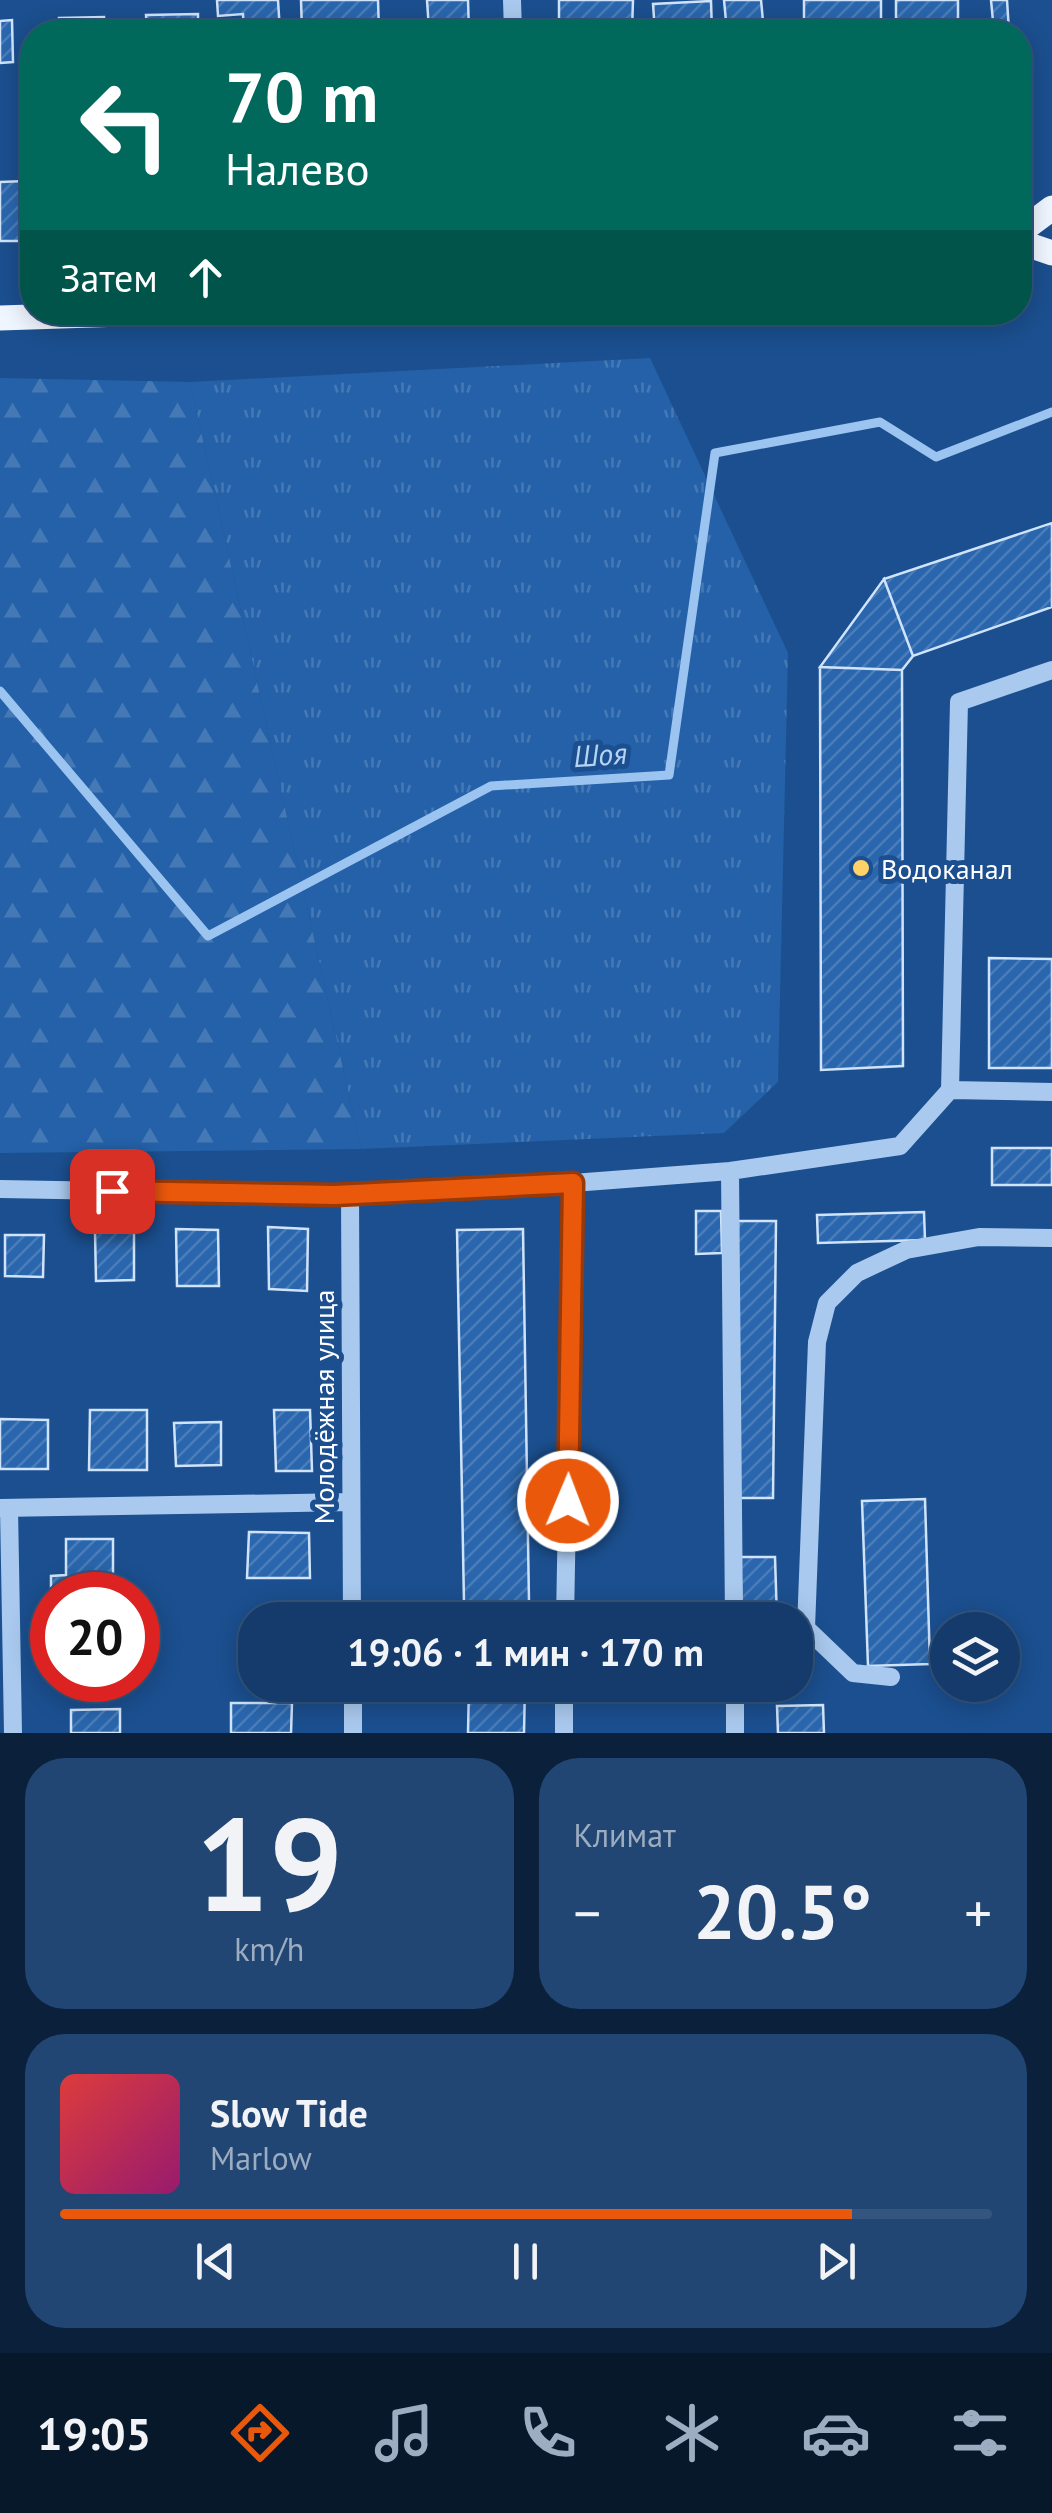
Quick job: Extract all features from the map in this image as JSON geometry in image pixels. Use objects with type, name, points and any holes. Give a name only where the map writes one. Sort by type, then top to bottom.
[{"type":"street","points":[[0,1190],[350,1194],[730,1172],[900,1146],[950,1090],[959,702],[1052,670]]},
{"type":"street","points":[[950,1090],[1052,1092]]},
{"type":"street","points":[[730,1172],[734,1602]]},
{"type":"street","points":[[566,1602],[573,1183]]},
{"type":"street","name":"Молодёжная улица","points":[[350,1194],[352,1602]]},
{"type":"street","points":[[892,1677],[853,1673],[806,1628],[817,1342],[827,1304],[856,1273],[906,1250],[978,1237],[1052,1238]]},
{"type":"street","points":[[12,1733],[5,1508],[351,1502]]},
{"type":"street","points":[[352,1702],[353,1733]]},
{"type":"street","points":[[564,1702],[564,1733]]},
{"type":"street","points":[[735,1702],[735,1733]]},
{"type":"green space","points":[[650,358],[788,653],[778,1082],[724,1133],[361,1149],[190,382]]},
{"type":"green space","points":[[0,378],[190,382],[361,1149],[0,1153]]},
{"type":"building","points":[[217,0],[278,0],[279,20],[243,20],[243,14],[218,16]]},
{"type":"building","points":[[301,0],[378,0],[379,20],[302,20]]},
{"type":"building","points":[[427,0],[468,0],[469,20],[428,20]]},
{"type":"building","points":[[559,0],[633,0],[632,20],[559,20]]},
{"type":"building","points":[[724,0],[761,0],[763,20],[726,20]]},
{"type":"building","points":[[804,0],[881,0],[881,20],[804,20]]},
{"type":"building","points":[[896,0],[958,0],[958,20],[896,20]]},
{"type":"building","points":[[991,0],[1007,0],[1008,20],[993,20]]},
{"type":"building","points":[[711,1],[712,20],[654,20],[653,4]]},
{"type":"building","points":[[198,14],[198,20],[146,20],[146,15]]},
{"type":"building","points":[[104,17],[104,20],[59,20]]},
{"type":"building","points":[[12,20],[13,62],[0,63],[0,21]]},
{"type":"building","points":[[20,181],[20,241],[0,241],[0,182]]},
{"type":"building","points":[[1052,523],[1052,607],[913,656],[884,579]]},
{"type":"building","points":[[884,579],[913,656],[902,670],[820,667]]},
{"type":"building","name":"Водоканал","points":[[820,667],[902,670],[903,1066],[821,1070]]},
{"type":"building","points":[[989,958],[1052,959],[1052,1068],[989,1068]]},
{"type":"building","points":[[992,1148],[1052,1148],[1052,1185],[992,1185]]},
{"type":"building","points":[[696,1211],[721,1211],[722,1253],[696,1254]]},
{"type":"building","points":[[924,1212],[925,1240],[818,1243],[817,1215]]},
{"type":"building","points":[[738,1221],[776,1221],[773,1498],[735,1498]]},
{"type":"building","points":[[268,1227],[308,1229],[307,1291],[269,1289]]},
{"type":"building","points":[[176,1229],[218,1230],[219,1286],[177,1286]]},
{"type":"building","points":[[523,1229],[529,1602],[464,1602],[457,1230]]},
{"type":"building","points":[[134,1231],[134,1280],[96,1281],[95,1232]]},
{"type":"building","points":[[5,1235],[44,1235],[43,1277],[5,1276]]},
{"type":"building","points":[[90,1410],[147,1410],[147,1470],[89,1470]]},
{"type":"building","points":[[274,1410],[310,1410],[312,1471],[276,1471]]},
{"type":"building","points":[[0,1419],[48,1420],[48,1469],[0,1469]]},
{"type":"building","points":[[221,1422],[221,1465],[176,1466],[174,1423]]},
{"type":"building","points":[[925,1499],[930,1664],[868,1666],[862,1501]]},
{"type":"building","points":[[249,1532],[309,1533],[310,1578],[247,1578]]},
{"type":"building","points":[[66,1539],[113,1539],[113,1572],[66,1572]]},
{"type":"building","points":[[740,1557],[775,1557],[776,1602],[741,1602]]},
{"type":"building","points":[[469,1702],[525,1702],[524,1733],[468,1733]]},
{"type":"building","points":[[231,1703],[292,1703],[291,1733],[231,1733]]},
{"type":"building","points":[[823,1705],[824,1733],[778,1733],[777,1706]]},
{"type":"building","points":[[120,1709],[120,1733],[71,1733],[71,1710]]},
{"type":"waterway","name":"Шоя","points":[[0,691],[208,936],[491,786],[669,775],[715,453],[880,422],[936,457],[1052,412]]},
{"type":"place","name":"Водоканал","points":[[861,868]]},
{"type":"route","points":[[112,1191],[335,1195],[573,1183],[568,1501]]}]
